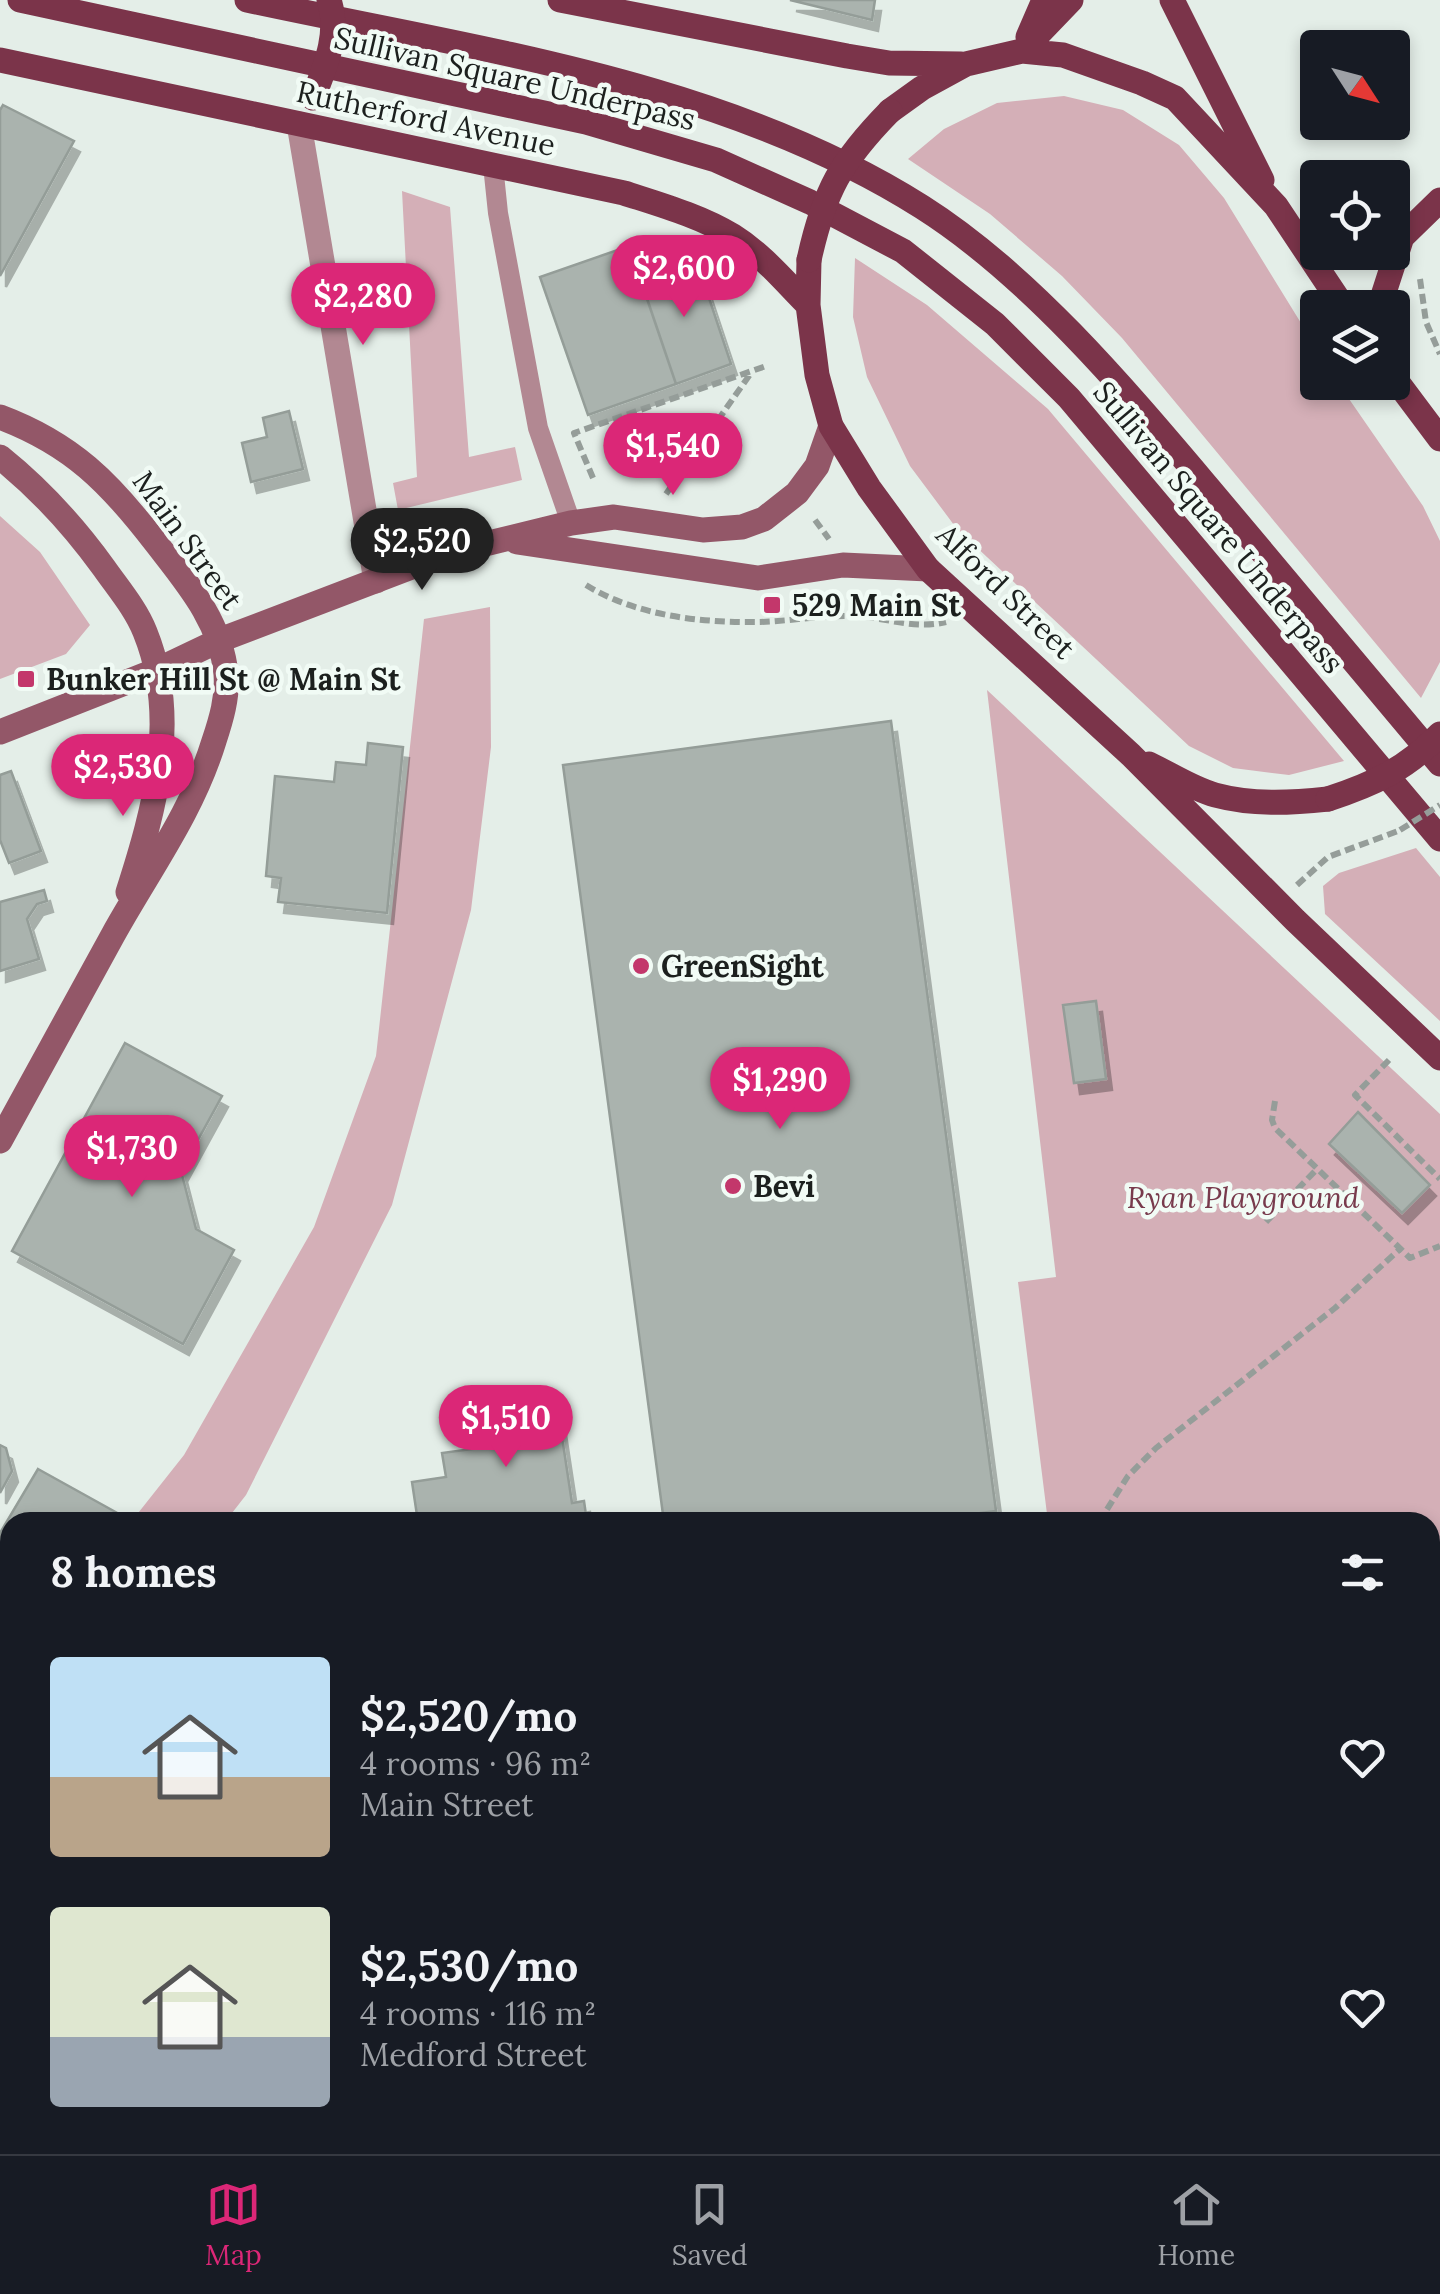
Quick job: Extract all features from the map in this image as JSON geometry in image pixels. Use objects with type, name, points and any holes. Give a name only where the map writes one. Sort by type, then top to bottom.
[{"type":"main road","name":"Sullivan Square Underpass","points":[[20,0],[586,122],[716,160],[810,202],[903,251],[995,324],[1069,398],[1440,839]]},
{"type":"main road","name":"Sullivan Square Underpass","points":[[247,0],[594,75],[724,112],[824,154],[922,207],[994,262],[1070,332],[1140,406],[1440,764]]},
{"type":"main road","points":[[299,124],[329,55],[333,32],[329,0]]},
{"type":"main road","points":[[560,0],[889,63],[966,64]]},
{"type":"main road","points":[[1022,51],[1044,0]]},
{"type":"main road","points":[[1022,51],[1070,0]]},
{"type":"main road","points":[[1172,0],[1276,206]]},
{"type":"main road","name":"Alford Street","points":[[1332,290],[1276,206],[1174,98],[1106,68],[1063,55],[1022,51],[966,64],[922,88],[890,111],[858,144],[832,182],[817,223],[808,306],[817,375],[831,426],[869,488],[928,569],[1131,755],[1440,1058]]},
{"type":"main road","name":"Rutherford Avenue","points":[[0,60],[624,193],[679,210],[742,243],[808,306]]},
{"type":"main road","points":[[1385,290],[1402,237],[1440,200]]},
{"type":"main road","points":[[1410,399],[1440,439]]},
{"type":"main road","name":"Main Street","points":[[0,417],[34,430],[77,456],[118,493],[200,601],[220,640]]},
{"type":"main road","name":"Main Street","points":[[0,732],[155,671],[220,640],[448,554],[571,523],[614,517],[702,530],[742,527],[764,518],[797,493],[817,466],[831,426]]},
{"type":"main road","points":[[0,457],[80,534],[146,632],[162,707],[158,782],[151,822],[116,930]]},
{"type":"main road","name":"Main Street","points":[[507,540],[758,578],[843,565],[928,569]]},
{"type":"main road","points":[[0,1141],[116,930],[188,810],[222,714],[226,678],[220,640]]},
{"type":"main road","name":"Alford Street","points":[[1131,755],[1212,794],[1290,803],[1328,799],[1373,785],[1408,763],[1440,734]]},
{"type":"street","points":[[299,124],[376,581]]},
{"type":"lane","points":[[494,165],[498,213],[538,428],[571,523]]},
{"type":"path","points":[[1417,276],[1429,334],[1440,354]]},
{"type":"path","points":[[593,478],[574,433],[766,366]]},
{"type":"path","points":[[666,494],[752,372]]},
{"type":"path","points":[[814,520],[834,545]]},
{"type":"path","points":[[855,612],[856,591]]},
{"type":"path","points":[[1280,905],[1328,856],[1400,830],[1440,805]]},
{"type":"path","points":[[1390,1060],[1355,1096],[1440,1180]]},
{"type":"path","points":[[1274,1101],[1275,1128],[1410,1258],[1440,1246]]},
{"type":"path","points":[[1266,1222],[1316,1168]]},
{"type":"path","points":[[1105,1512],[1128,1476],[1156,1448],[1334,1308],[1400,1249]]},
{"type":"green space","points":[[1064,96],[1123,110],[1179,145],[1224,198],[1300,321],[1300,400],[1350,400],[1423,506],[1440,541],[1440,662],[1421,698],[1122,338],[1062,276],[990,214],[908,159],[944,129],[997,103]]},
{"type":"green space","points":[[402,191],[450,207],[469,457],[515,447],[522,480],[398,510],[393,483],[417,477]]},
{"type":"green space","points":[[855,258],[927,305],[1048,409],[1344,761],[1289,775],[1233,768],[1189,746],[957,529],[910,466],[867,377],[853,317]]},
{"type":"green space","points":[[0,516],[40,552],[90,625],[66,654],[0,679]]},
{"type":"green space","points":[[490,607],[491,747],[471,910],[392,1205],[246,1495],[233,1512],[139,1512],[184,1455],[314,1227],[376,1056],[424,619]]},
{"type":"green space","name":"Ryan Playground","points":[[987,690],[1440,1114],[1440,1512],[1047,1512],[1018,1282],[1056,1277]]},
{"type":"green space","points":[[1416,848],[1440,877],[1440,1021],[1325,914],[1323,886],[1339,873]]},
{"type":"building","points":[[790,0],[875,0],[872,20]]},
{"type":"building","points":[[3,105],[74,141],[0,276],[0,110]]},
{"type":"building","points":[[629,246],[676,384],[588,415],[540,277]]},
{"type":"building","points":[[661,257],[663,262],[671,261],[695,278],[702,277],[731,364],[676,384],[636,266]]},
{"type":"building","points":[[289,411],[303,469],[251,482],[242,443],[267,437],[263,418]]},
{"type":"building","points":[[891,721],[996,1511],[663,1512],[563,765]]},
{"type":"building","points":[[368,743],[403,747],[387,913],[278,902],[281,878],[266,876],[275,776],[334,782],[336,762],[366,765]]},
{"type":"building","points":[[11,771],[41,851],[9,863],[0,840],[0,775]]},
{"type":"building","points":[[44,890],[47,901],[37,904],[27,919],[39,959],[0,971],[0,902]]},
{"type":"building","points":[[1096,1001],[1106,1079],[1074,1083],[1063,1005]]},
{"type":"building","points":[[125,1043],[222,1096],[181,1171],[196,1229],[234,1250],[183,1344],[12,1251]]},
{"type":"building","points":[[1358,1112],[1430,1185],[1402,1213],[1329,1144]]},
{"type":"building","points":[[555,1391],[572,1503],[584,1501],[586,1512],[416,1512],[412,1482],[446,1477],[442,1453],[487,1447],[481,1402]]},
{"type":"building","points":[[0,1445],[6,1448],[12,1471],[0,1493]]},
{"type":"building","points":[[38,1469],[116,1512],[12,1512]]},
{"type":"place","name":"529 Main St","points":[[772,605]]},
{"type":"place","name":"Bunker Hill St @ Main St","points":[[26,679]]},
{"type":"place","name":"GreenSight","points":[[641,966]]},
{"type":"place","name":"Bevi","points":[[733,1186]]}]
